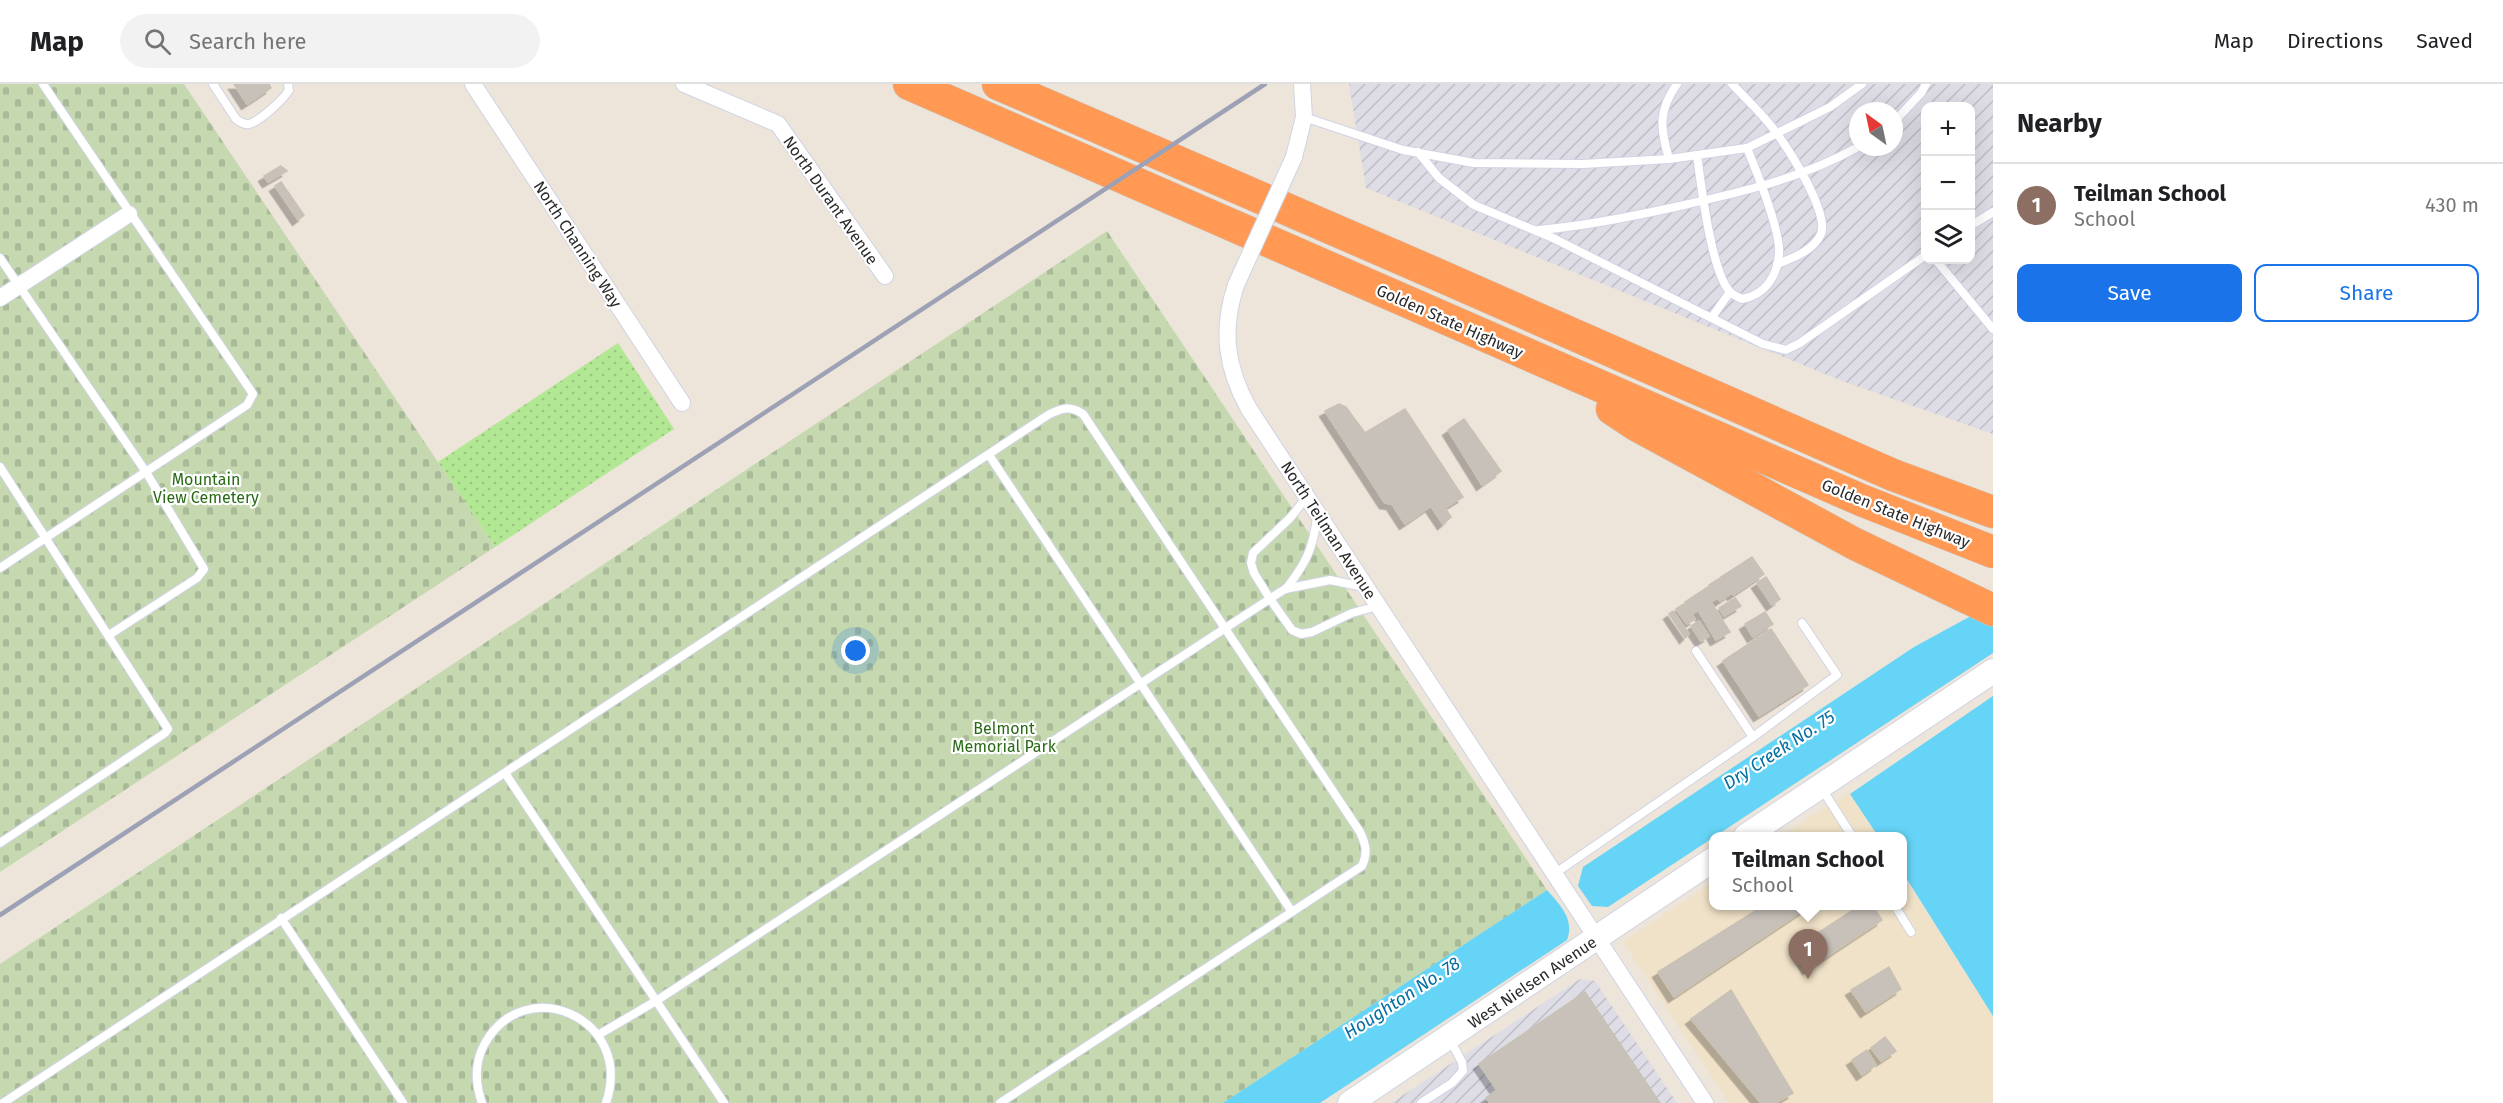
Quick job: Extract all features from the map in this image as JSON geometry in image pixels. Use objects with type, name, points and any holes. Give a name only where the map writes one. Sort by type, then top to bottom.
[{"type":"highway","name":"Golden State Highway","points":[[909,84],[1861,500],[1993,552]]},
{"type":"highway","name":"Golden State Highway","points":[[998,84],[1893,476],[1993,512]]},
{"type":"highway","points":[[1427,270],[1900,458],[1993,491]]},
{"type":"highway","points":[[1536,359],[1636,425],[1855,544],[1993,609]]},
{"type":"street","name":"North Channing Way","points":[[473,84],[682,403]]},
{"type":"street","name":"North Durant Avenue","points":[[684,84],[778,124],[885,276]]},
{"type":"street","name":"North Teilman Avenue","points":[[1302,84],[1304,117],[1294,157],[1236,285],[1227,319],[1226,337],[1232,371],[1249,409],[1705,1103]]},
{"type":"street","points":[[0,298],[129,214]]},
{"type":"street","points":[[1753,832],[1993,670]]},
{"type":"street","name":"West Nielsen Avenue","points":[[1350,1103],[1709,862]]},
{"type":"lane","points":[[0,568],[247,405],[253,394],[43,84]]},
{"type":"lane","points":[[213,84],[236,118],[241,123],[250,124],[283,100],[289,90],[288,84]]},
{"type":"lane","points":[[1670,159],[1662,123],[1666,100],[1677,84]]},
{"type":"lane","points":[[1732,84],[1778,134],[1801,172],[1822,218],[1820,234],[1804,253],[1777,264]]},
{"type":"lane","points":[[1304,117],[1403,150],[1474,163],[1583,164],[1670,159],[1747,148],[1830,107],[1862,84]]},
{"type":"lane","points":[[1903,112],[1926,84]]},
{"type":"lane","points":[[1697,154],[1703,200],[1723,280],[1730,292],[1742,299],[1755,297],[1773,281],[1780,253],[1762,186],[1747,148]]},
{"type":"lane","points":[[1536,231],[1588,226],[1762,186],[1849,151]]},
{"type":"lane","points":[[1418,153],[1439,178],[1474,206],[1536,231],[1641,280],[1763,344],[1786,350],[1800,343],[1921,258]]},
{"type":"lane","points":[[1975,223],[1993,212]]},
{"type":"lane","points":[[0,258],[146,472],[204,568],[197,578],[109,635]]},
{"type":"lane","points":[[1939,264],[1993,329]]},
{"type":"lane","points":[[1712,317],[1730,292]]},
{"type":"lane","points":[[3,1103],[989,454],[1062,408],[1074,408],[1083,414],[1225,628],[1366,844],[1367,855],[1362,866],[1000,1103]]},
{"type":"lane","points":[[989,454],[1292,912]]},
{"type":"lane","points":[[0,467],[168,729],[165,734],[0,843]]},
{"type":"lane","points":[[1307,497],[1290,519],[1253,553],[1251,562],[1254,573],[1270,599],[1292,630],[1301,634],[1312,632],[1352,613],[1379,606]]},
{"type":"lane","points":[[598,1035],[656,1001],[1285,589],[1307,559],[1314,542],[1317,512]]},
{"type":"lane","points":[[1285,589],[1330,580],[1366,587]]},
{"type":"lane","points":[[1553,874],[1753,737],[1838,675],[1802,623]]},
{"type":"lane","points":[[1696,651],[1753,737]]},
{"type":"lane","points":[[505,773],[724,1103]]},
{"type":"lane","points":[[1820,786],[1849,832]]},
{"type":"lane","points":[[1897,910],[1911,932]]},
{"type":"lane","points":[[281,918],[403,1103]]},
{"type":"lane","points":[[482,1103],[477,1090],[476,1072],[479,1054],[488,1037],[500,1024],[516,1014],[534,1009],[552,1009],[570,1013],[586,1022],[598,1035],[608,1052],[612,1070],[611,1089],[606,1103]]},
{"type":"lane","points":[[1421,1103],[1452,1083],[1463,1071],[1449,1038]]},
{"type":"shaded area","points":[[1349,84],[1993,84],[1993,434],[1845,382],[1366,188]]},
{"type":"shaded area","points":[[1849,792],[1874,832],[1788,832]]},
{"type":"shaded area","points":[[1907,881],[1993,1016],[1993,1103],[1729,1103],[1623,942],[1709,885],[1709,910],[1907,910]]},
{"type":"shaded area","points":[[1580,979],[1595,981],[1677,1103],[1391,1103]]},
{"type":"green space","name":"Mountain View Cemetery","points":[[0,84],[184,84],[495,547],[0,872]]},
{"type":"green space","name":"Belmont Memorial Park","points":[[1107,231],[1547,890],[1223,1103],[0,1103],[0,964]]},
{"type":"green space","points":[[618,343],[674,429],[495,547],[438,462]]},
{"type":"water","name":"Dry Creek No. 75","points":[[1993,604],[1993,653],[1722,832],[1709,832],[1709,840],[1608,907],[1592,906],[1578,886],[1583,867],[1914,647]]},
{"type":"water","points":[[1993,696],[1993,1016],[1907,879],[1907,832],[1875,832],[1850,794]]},
{"type":"water","name":"Houghton No. 78","points":[[1547,890],[1568,919],[1567,940],[1320,1103],[1223,1103]]},
{"type":"building","points":[[234,84],[269,84],[271,88],[247,104]]},
{"type":"building","points":[[281,166],[287,171],[268,182],[264,176]]},
{"type":"building","points":[[281,182],[304,215],[298,220],[275,186]]},
{"type":"building","points":[[1339,404],[1346,407],[1365,433],[1405,409],[1463,497],[1445,508],[1451,517],[1443,524],[1431,506],[1405,524],[1392,504],[1385,503],[1325,411]]},
{"type":"building","points":[[1464,419],[1501,471],[1482,485],[1448,430]]},
{"type":"building","points":[[1752,557],[1764,574],[1733,595],[1721,577]]},
{"type":"building","points":[[1766,577],[1780,599],[1772,605],[1757,583]]},
{"type":"building","points":[[1720,578],[1730,594],[1720,601],[1709,585]]},
{"type":"building","points":[[1708,587],[1716,599],[1692,614],[1685,602]]},
{"type":"building","points":[[1735,598],[1741,606],[1724,616],[1719,608]]},
{"type":"building","points":[[1711,602],[1730,632],[1716,640],[1698,610]]},
{"type":"building","points":[[1684,604],[1695,619],[1687,624],[1676,609]]},
{"type":"building","points":[[1673,611],[1689,634],[1685,638],[1669,614]]},
{"type":"building","points":[[1765,612],[1773,624],[1753,637],[1745,624]]},
{"type":"building","points":[[1699,621],[1709,636],[1701,641],[1691,626]]},
{"type":"building","points":[[1771,629],[1808,685],[1759,716],[1723,661]]},
{"type":"building","points":[[1757,910],[1804,910],[1674,997],[1658,972]]},
{"type":"building","points":[[1853,910],[1876,910],[1882,920],[1808,969],[1795,948]]},
{"type":"building","points":[[1889,967],[1901,989],[1866,1012],[1851,990]]},
{"type":"building","points":[[1731,990],[1793,1093],[1776,1103],[1761,1103],[1691,1019]]},
{"type":"building","points":[[1585,992],[1660,1103],[1490,1103],[1486,1098],[1497,1090],[1479,1064]]},
{"type":"building","points":[[1885,1037],[1896,1051],[1881,1061],[1871,1048]]},
{"type":"building","points":[[1867,1050],[1876,1065],[1862,1075],[1852,1060]]},
{"type":"railway","points":[[0,915],[1265,84]]},
{"type":"place","name":"Teilman School","points":[[1808,979]]}]
